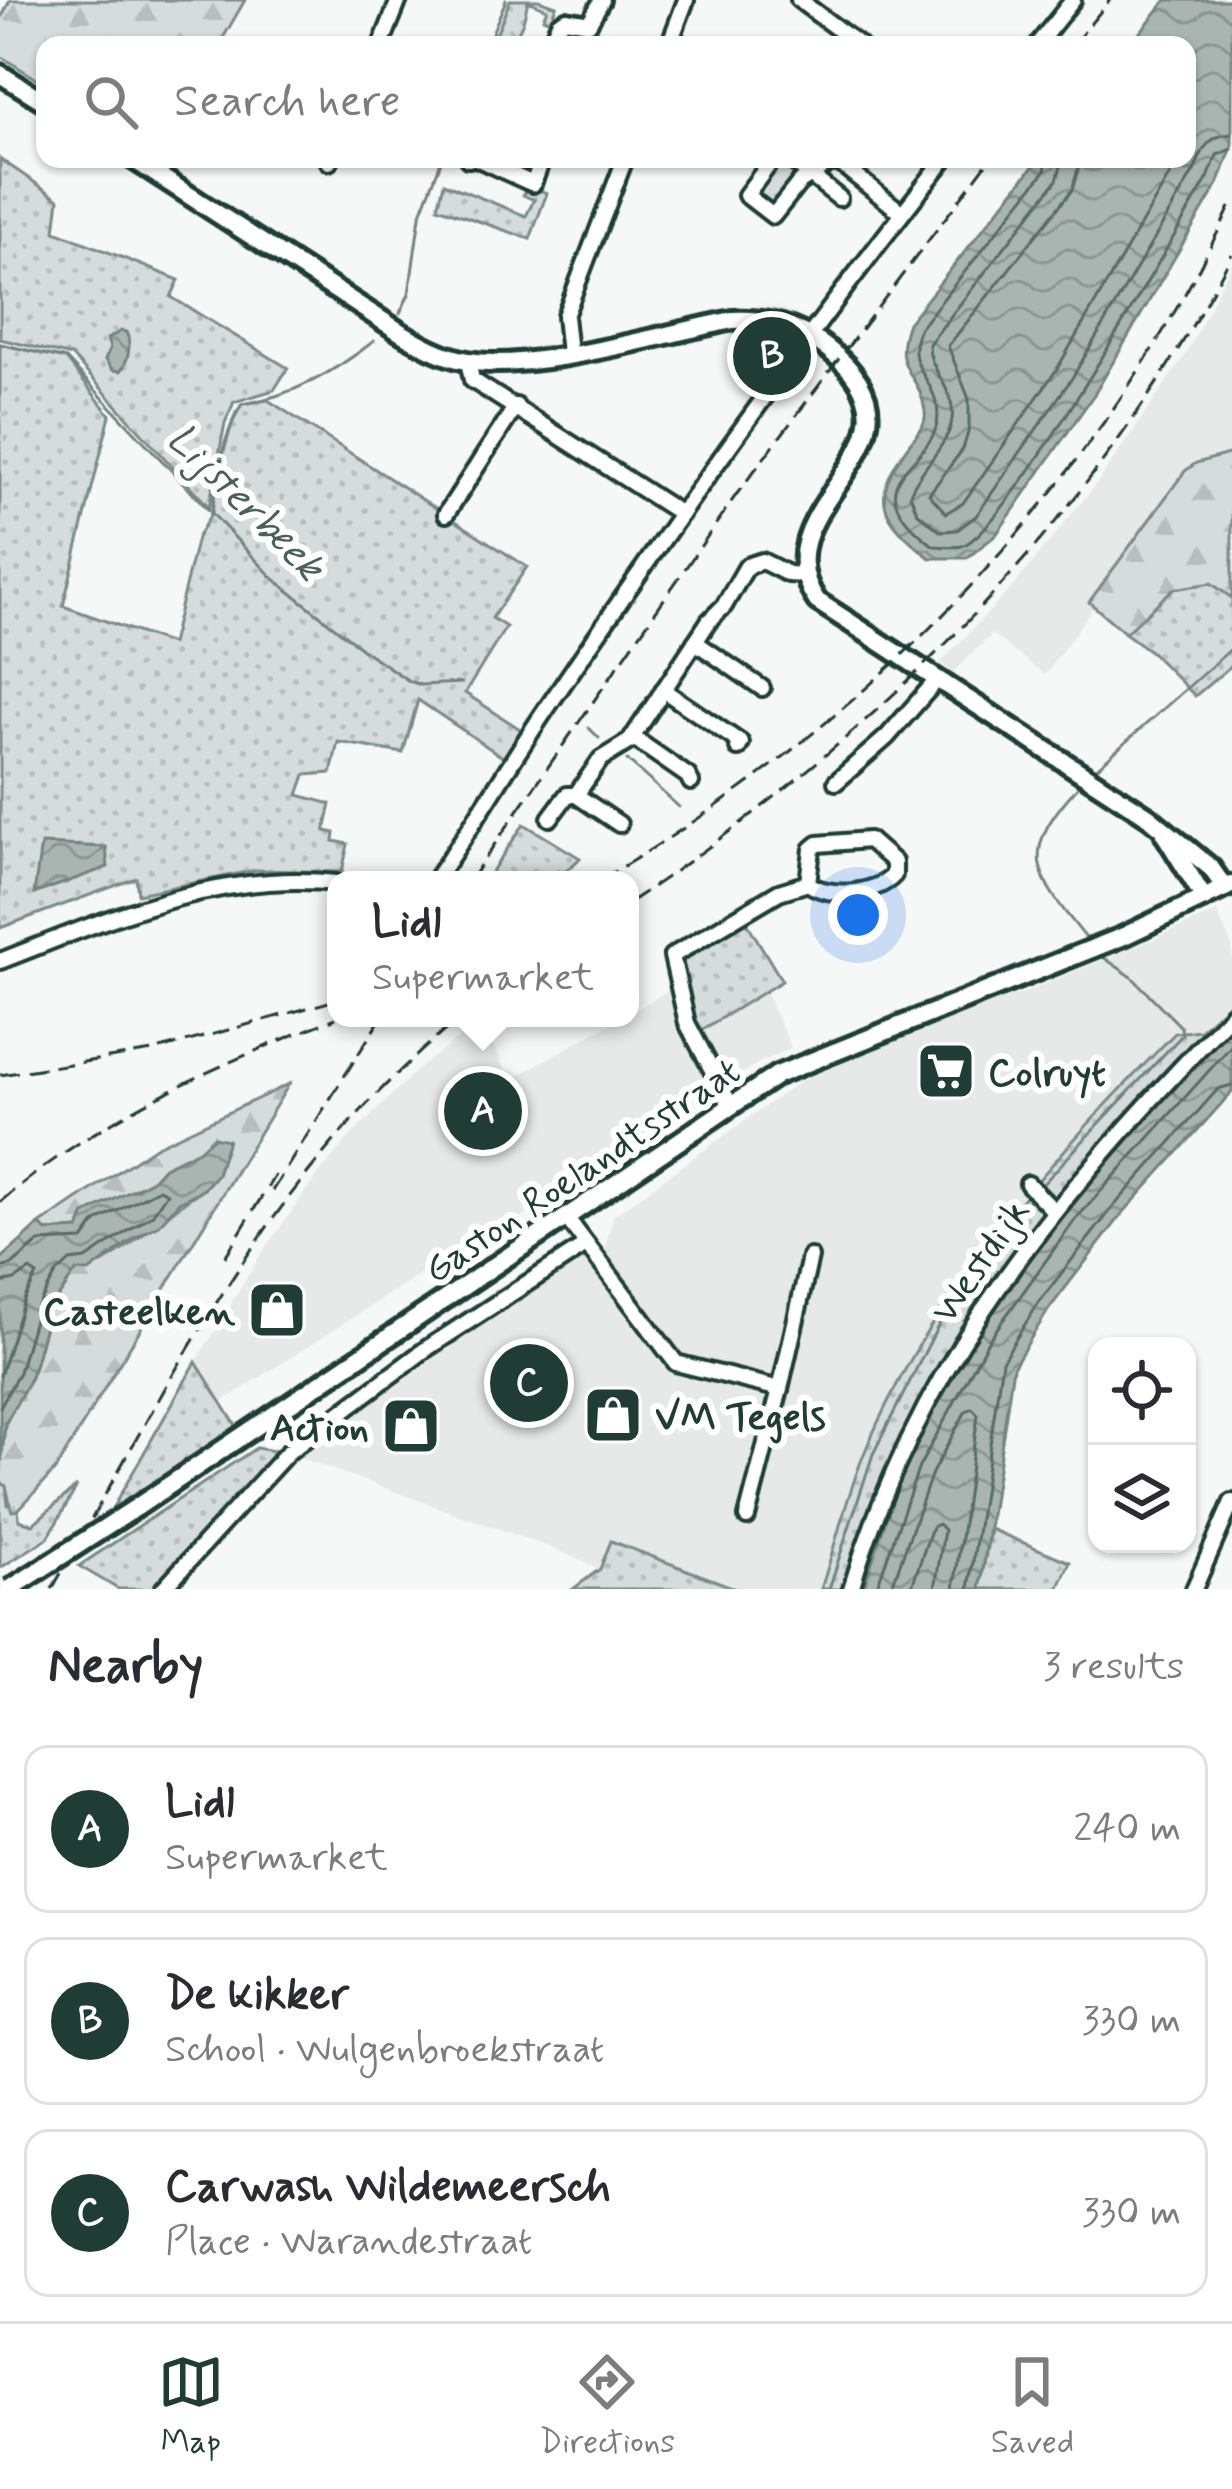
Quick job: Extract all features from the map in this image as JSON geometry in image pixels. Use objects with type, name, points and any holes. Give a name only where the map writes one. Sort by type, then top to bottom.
[{"type":"main road","points":[[0,74],[36,97]]},
{"type":"main road","points":[[147,168],[400,332],[437,352],[468,361],[528,362],[733,320],[763,321],[811,334],[857,374],[869,416],[861,452],[812,523],[803,575],[817,601],[1149,817],[1228,886]]},
{"type":"main road","points":[[1149,817],[1182,858],[1204,898]]},
{"type":"main road","name":"Gaston Roelandtsstraat","points":[[10,1589],[342,1373],[730,1104],[803,1062],[1107,944],[1228,886]]},
{"type":"street","points":[[384,36],[399,0]]},
{"type":"street","points":[[554,36],[561,21],[592,22],[602,0]]},
{"type":"street","points":[[672,36],[686,0]]},
{"type":"street","points":[[799,0],[848,36]]},
{"type":"street","points":[[1044,36],[1073,0]]},
{"type":"street","points":[[507,168],[533,184],[539,169]]},
{"type":"street","points":[[569,353],[565,316],[622,168]]},
{"type":"street","points":[[766,168],[746,195],[773,216],[799,183],[821,168]]},
{"type":"street","points":[[801,168],[839,198]]},
{"type":"street","points":[[844,168],[902,213]]},
{"type":"street","points":[[441,871],[681,514],[938,168]]},
{"type":"street","points":[[468,361],[466,369],[472,380],[681,514]]},
{"type":"street","points":[[446,514],[516,406]]},
{"type":"street","points":[[576,795],[601,759],[632,737],[752,562],[767,562],[788,574],[803,575]]},
{"type":"street","points":[[695,642],[762,688]]},
{"type":"street","points":[[836,782],[887,737],[936,681]]},
{"type":"street","points":[[663,690],[741,743],[738,748]]},
{"type":"street","points":[[632,737],[691,782]]},
{"type":"street","points":[[550,818],[567,795],[576,795],[619,824]]},
{"type":"street","points":[[730,1104],[687,1023],[672,956],[779,892],[808,883],[826,892],[880,887],[894,875],[894,862],[869,840],[824,842],[812,849],[808,883]]},
{"type":"street","points":[[0,961],[110,918],[218,888],[264,879],[327,882]]},
{"type":"street","name":"Westdijk","points":[[850,1589],[871,1521],[898,1458],[969,1329],[1053,1210],[1232,1013]]},
{"type":"street","points":[[1033,1189],[1053,1210]]},
{"type":"street","points":[[566,1217],[676,1363],[780,1389]]},
{"type":"street","points":[[163,1589],[287,1453],[426,1349],[586,1245]]},
{"type":"street","points":[[747,1517],[810,1257]]},
{"type":"street","points":[[1194,1589],[1232,1502]]},
{"type":"shaded area","points":[[1232,263],[1232,453],[1185,471],[1089,601],[1094,606],[1045,675],[992,634],[953,673],[940,663],[1011,589],[1101,478],[1186,354]]},
{"type":"shaded area","points":[[1217,912],[1232,946],[1232,1000],[1200,1030],[866,1451],[821,1589],[737,1589],[611,1541],[600,1569],[287,1453],[585,1251],[603,1253],[614,1215],[799,1082]]},
{"type":"shaded area","points":[[671,989],[690,1037],[765,991],[791,1048],[757,1064],[574,1183],[500,1232],[455,1269],[446,1257],[222,1402],[196,1362],[308,1188],[347,1140],[418,1069],[473,1027],[484,1027],[510,1080],[604,1027],[639,1027],[639,1008]]},
{"type":"green space","points":[[10,0],[245,0],[224,36],[36,36],[36,78],[0,56],[0,21]]},
{"type":"green space","points":[[510,0],[539,0],[556,6],[550,21],[543,18],[547,9],[528,1],[516,36],[496,36]]},
{"type":"green space","points":[[0,159],[59,199],[55,231],[179,280],[171,297],[288,368],[274,390],[234,402],[225,423],[209,507],[72,356],[0,339]]},
{"type":"green space","points":[[777,168],[795,174],[772,204],[758,192]]},
{"type":"green space","points":[[444,183],[526,216],[534,200],[523,195],[527,185],[547,193],[530,239],[438,207]]},
{"type":"green space","points":[[0,344],[66,359],[110,415],[63,606],[171,644],[197,538],[212,512],[234,417],[242,404],[268,400],[527,567],[492,618],[506,627],[465,693],[523,731],[507,760],[418,700],[403,753],[338,742],[331,773],[305,775],[298,795],[331,804],[325,831],[335,833],[334,841],[348,844],[342,871],[256,870],[138,894],[136,878],[0,928]]},
{"type":"green space","points":[[1232,453],[1232,598],[1211,583],[1173,589],[1125,633],[1089,602],[1185,471]]},
{"type":"green space","points":[[1211,583],[1232,598],[1232,665],[1195,696],[1125,633],[1173,589]]},
{"type":"green space","points":[[524,824],[580,858],[564,871],[492,871]]},
{"type":"green space","points":[[746,921],[782,981],[695,1034],[680,963]]},
{"type":"green space","points":[[1232,1000],[1232,1028],[1135,1132],[908,1462],[863,1589],[821,1589],[866,1449],[895,1388],[962,1278],[1041,1177],[1175,1033],[1200,1030]]},
{"type":"green space","points":[[289,1084],[55,1470],[12,1511],[6,1486],[0,1481],[5,1424],[31,1377],[49,1311],[76,1271],[106,1261],[204,1189],[213,1137],[199,1150],[164,1167],[151,1181],[86,1214],[79,1229],[47,1231],[39,1225],[155,1147]]},
{"type":"green space","points":[[196,1362],[237,1427],[112,1509]]},
{"type":"green space","points":[[256,1448],[287,1453],[163,1589],[118,1589],[79,1566]]},
{"type":"green space","points":[[0,1481],[6,1485],[8,1505],[18,1510],[19,1520],[33,1524],[77,1486],[48,1538],[0,1568]]},
{"type":"green space","points":[[990,1529],[1070,1562],[1058,1589],[980,1589]]},
{"type":"green space","points":[[611,1541],[737,1589],[573,1589],[600,1569]]},
{"type":"water","points":[[1166,0],[1232,0],[1232,147],[1219,182],[1095,393],[996,535],[967,558],[930,558],[900,531],[886,506],[888,479],[925,416],[902,352],[908,323],[1032,168],[1196,168],[1196,36],[1137,36]]},
{"type":"water","points":[[126,332],[129,347],[121,371],[113,370],[105,360],[110,348],[107,339]]},
{"type":"water","points":[[41,844],[106,847],[108,867],[34,894]]},
{"type":"water","points":[[1232,1028],[1232,1092],[1123,1213],[1049,1309],[1013,1367],[980,1589],[863,1589],[909,1459],[975,1341],[1052,1230],[1139,1126]]},
{"type":"water","points":[[214,1137],[228,1140],[217,1174],[204,1189],[179,1202],[159,1225],[89,1272],[76,1271],[49,1311],[31,1377],[5,1424],[0,1464],[0,1260],[39,1225],[47,1231],[79,1229],[85,1214],[151,1181],[164,1167]]},
{"type":"waterway","points":[[491,36],[506,0]]},
{"type":"waterway","points":[[400,313],[409,294],[420,216],[439,168]]},
{"type":"waterway","points":[[212,510],[221,456],[242,404],[312,381],[374,341]]},
{"type":"waterway","name":"Lijsterbeek","points":[[0,344],[66,359],[274,579],[365,651],[421,685],[462,683]]},
{"type":"waterway","name":"Lijsterbeek","points":[[1091,773],[1232,648]]},
{"type":"waterway","name":"Lijsterbeek","points":[[589,728],[599,738]]},
{"type":"waterway","name":"Lijsterbeek","points":[[627,760],[679,807]]},
{"type":"waterway","name":"Lijsterbeek","points":[[1084,780],[1048,826],[1039,862],[1055,897],[1090,943]]},
{"type":"waterway","name":"Lijsterbeek","points":[[1040,1187],[1182,1035],[1181,1027],[1132,977],[1100,955]]},
{"type":"waterway","points":[[829,1589],[873,1454],[941,1320],[1033,1194]]},
{"type":"railway","points":[[1080,36],[1110,0]]},
{"type":"railway","points":[[476,871],[736,495],[983,168]]},
{"type":"railway","points":[[614,871],[795,748],[884,672],[967,590],[1044,501],[1114,407],[1177,308],[1232,203]]},
{"type":"railway","points":[[639,896],[810,768],[973,616],[1047,533],[1115,445],[1177,352],[1232,254]]},
{"type":"railway","points":[[0,1075],[153,1051],[327,1003]]},
{"type":"railway","points":[[0,1202],[118,1119],[327,1022]]},
{"type":"railway","points":[[272,1191],[375,1027]]},
{"type":"railway","points":[[52,1589],[183,1357],[278,1212],[392,1078],[450,1027]]},
{"type":"railway","points":[[225,1257],[275,1175]]},
{"type":"place","name":"De kikker","points":[[772,356]]},
{"type":"place","name":"Colruyt","points":[[946,1071]]},
{"type":"place","name":"Lidl","points":[[483,1111]]},
{"type":"place","name":"Casteelken","points":[[277,1310]]},
{"type":"place","name":"Carwash Wildemeersch","points":[[529,1383]]},
{"type":"place","name":"VM Tegels","points":[[613,1415]]},
{"type":"place","name":"Action","points":[[411,1426]]}]
